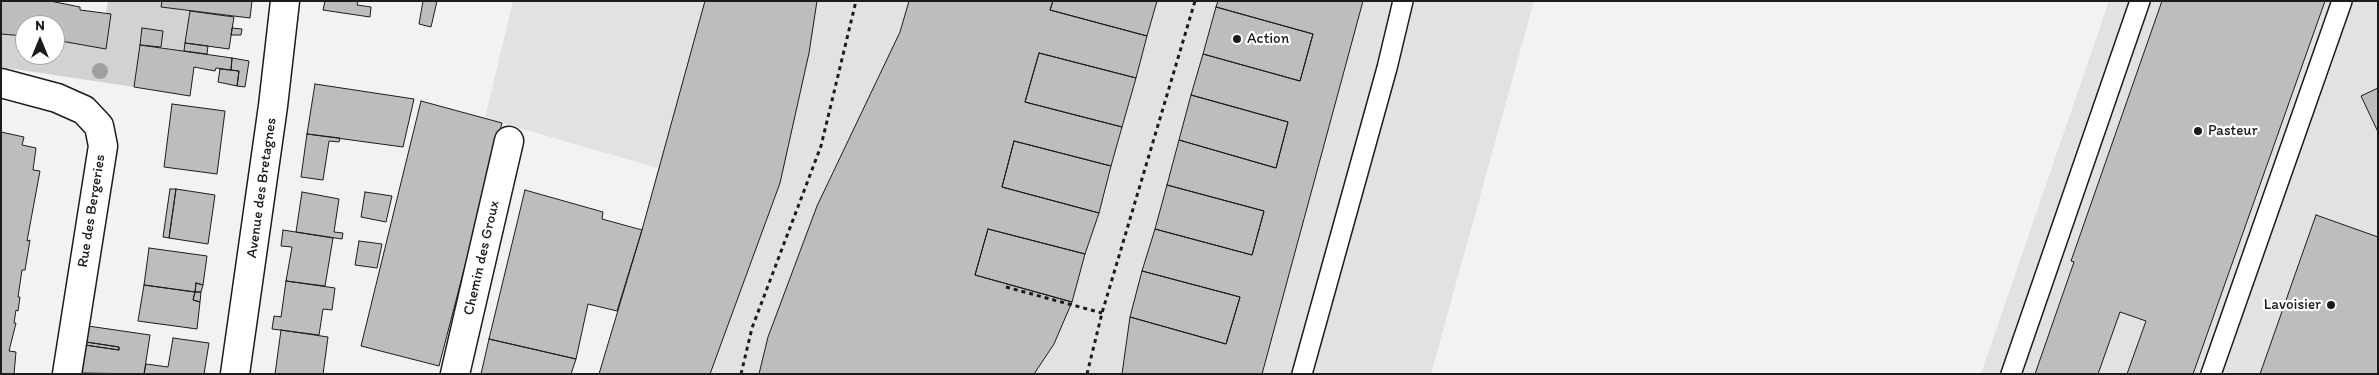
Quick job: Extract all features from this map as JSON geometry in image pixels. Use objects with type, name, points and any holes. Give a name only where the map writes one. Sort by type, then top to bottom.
[{"type":"street","name":"Avenue des Bretagnes","points":[[235,374],[273,106],[285,1]]},
{"type":"street","name":"Rue des Bergeries","points":[[1,83],[57,98],[84,110],[99,126],[103,146],[66,374]]},
{"type":"street","name":"Chemin des Groux","points":[[456,374],[509,141]]},
{"type":"lane","points":[[1302,374],[1387,68],[1403,1]]},
{"type":"lane","points":[[2011,374],[2140,1]]},
{"type":"lane","points":[[2211,374],[2342,1]]},
{"type":"path","points":[[741,374],[752,328],[821,146],[856,1]]},
{"type":"path","points":[[1087,374],[1102,314],[1195,1]]},
{"type":"path","points":[[1006,287],[1102,314]]},
{"type":"shaded area","points":[[108,1],[162,1],[162,7],[190,11],[184,51],[161,47],[163,31],[142,28],[134,87],[1,67],[1,34],[15,35],[15,65],[65,65],[65,42],[106,49],[111,15],[106,13]]},
{"type":"shaded area","points":[[513,1],[1534,1],[1431,374],[599,374],[642,230],[658,168],[485,118]]},
{"type":"shaded area","points":[[2109,1],[2378,1],[2378,374],[1981,374]]},
{"type":"building","points":[[1,1],[50,1],[80,7],[80,10],[111,14],[106,49],[65,42],[65,15],[15,15],[15,35],[1,34]]},
{"type":"building","points":[[162,1],[252,1],[250,18],[161,7]]},
{"type":"building","points":[[325,1],[358,1],[357,5],[371,7],[370,17],[323,10]]},
{"type":"building","points":[[423,1],[437,1],[431,27],[419,24]]},
{"type":"building","points":[[705,1],[817,1],[809,53],[780,183],[710,374],[599,374],[642,230]]},
{"type":"building","points":[[909,1],[1053,1],[1050,10],[1147,36],[1136,78],[1039,53],[1025,102],[1122,127],[1111,166],[1014,141],[1002,187],[1099,213],[1085,254],[988,229],[975,275],[1072,302],[1054,344],[1034,374],[759,374],[768,337],[817,206],[900,32]]},
{"type":"building","points":[[1053,1],[1157,1],[1147,36],[1050,10]]},
{"type":"building","points":[[1218,1],[1363,1],[1262,374],[1122,374],[1130,317],[1226,344],[1240,297],[1142,271],[1155,229],[1252,255],[1264,211],[1167,185],[1179,140],[1276,168],[1288,122],[1191,95],[1203,54],[1300,81],[1313,34],[1216,7]]},
{"type":"building","name":"Pasteur","points":[[2162,1],[2325,1],[2193,374],[2127,374],[2146,321],[2120,312],[2098,374],[2035,374],[2074,262],[2071,261]]},
{"type":"building","points":[[1216,7],[1313,34],[1300,81],[1203,54]]},
{"type":"building","points":[[190,11],[234,17],[229,49],[185,43]]},
{"type":"building","points":[[142,28],[163,31],[161,47],[140,45]]},
{"type":"building","points":[[232,28],[242,29],[241,35],[231,35]]},
{"type":"building","points":[[185,43],[208,46],[207,54],[184,51]]},
{"type":"building","points":[[140,45],[232,58],[231,70],[216,68],[215,71],[194,67],[190,96],[134,87]]},
{"type":"building","points":[[1039,53],[1136,78],[1122,127],[1025,102]]},
{"type":"building","points":[[232,58],[249,61],[245,87],[237,86],[239,71],[231,70]]},
{"type":"building","points":[[220,69],[239,71],[237,86],[218,82]]},
{"type":"building","points":[[315,84],[414,99],[403,147],[307,134]]},
{"type":"building","points":[[2378,88],[2378,132],[2361,96]]},
{"type":"building","points":[[1191,95],[1288,122],[1276,168],[1179,140]]},
{"type":"building","points":[[421,101],[502,123],[439,366],[361,346]]},
{"type":"building","points":[[172,104],[225,111],[217,174],[164,167]]},
{"type":"building","points":[[1,132],[24,137],[22,145],[36,148],[33,170],[40,171],[27,241],[30,240],[25,270],[22,270],[18,311],[16,310],[14,323],[16,323],[9,351],[16,352],[14,374],[1,374]]},
{"type":"building","points":[[307,134],[340,138],[339,142],[329,141],[323,180],[301,177]]},
{"type":"building","points":[[1014,141],[1111,166],[1099,213],[1002,187]]},
{"type":"building","points":[[1167,185],[1264,211],[1252,255],[1155,229]]},
{"type":"building","points":[[170,189],[176,189],[169,238],[163,237]]},
{"type":"building","points":[[176,189],[215,195],[208,244],[169,238]]},
{"type":"building","points":[[525,190],[603,212],[602,219],[642,230],[617,311],[588,304],[576,359],[489,339]]},
{"type":"building","points":[[302,192],[339,199],[334,232],[343,233],[342,239],[296,232]]},
{"type":"building","points":[[365,192],[392,196],[386,222],[361,217]]},
{"type":"building","name":"Lavoisier","points":[[2316,215],[2378,237],[2378,374],[2260,374]]},
{"type":"building","points":[[988,229],[1085,254],[1072,302],[975,275]]},
{"type":"building","points":[[283,230],[333,238],[325,286],[286,281],[292,247],[281,246]]},
{"type":"building","points":[[359,241],[382,244],[377,268],[355,265]]},
{"type":"building","points":[[149,248],[207,256],[203,285],[196,283],[195,292],[144,285]]},
{"type":"building","points":[[1142,271],[1240,297],[1226,344],[1130,317]]},
{"type":"building","points":[[286,281],[335,288],[332,310],[323,309],[319,335],[272,329],[274,316],[281,317]]},
{"type":"building","points":[[196,283],[203,285],[201,292],[195,292]]},
{"type":"building","points":[[144,285],[195,292],[193,300],[200,302],[197,329],[138,321]]},
{"type":"building","points":[[195,292],[201,292],[200,302],[193,300]]},
{"type":"building","points":[[88,326],[150,335],[144,374],[81,373],[85,345],[119,350],[119,347],[86,342]]},
{"type":"building","points":[[281,330],[328,337],[323,374],[275,374]]},
{"type":"building","points":[[173,338],[209,343],[204,374],[144,374],[146,364],[168,367]]},
{"type":"building","points":[[489,339],[576,359],[571,374],[481,374]]},
{"type":"building","points":[[86,342],[119,347],[119,350],[85,345]]},
{"type":"place","name":"Action","points":[[1237,39]]},
{"type":"place","name":"Pasteur","points":[[2198,131]]},
{"type":"place","name":"Lavoisier","points":[[2331,305]]}]
